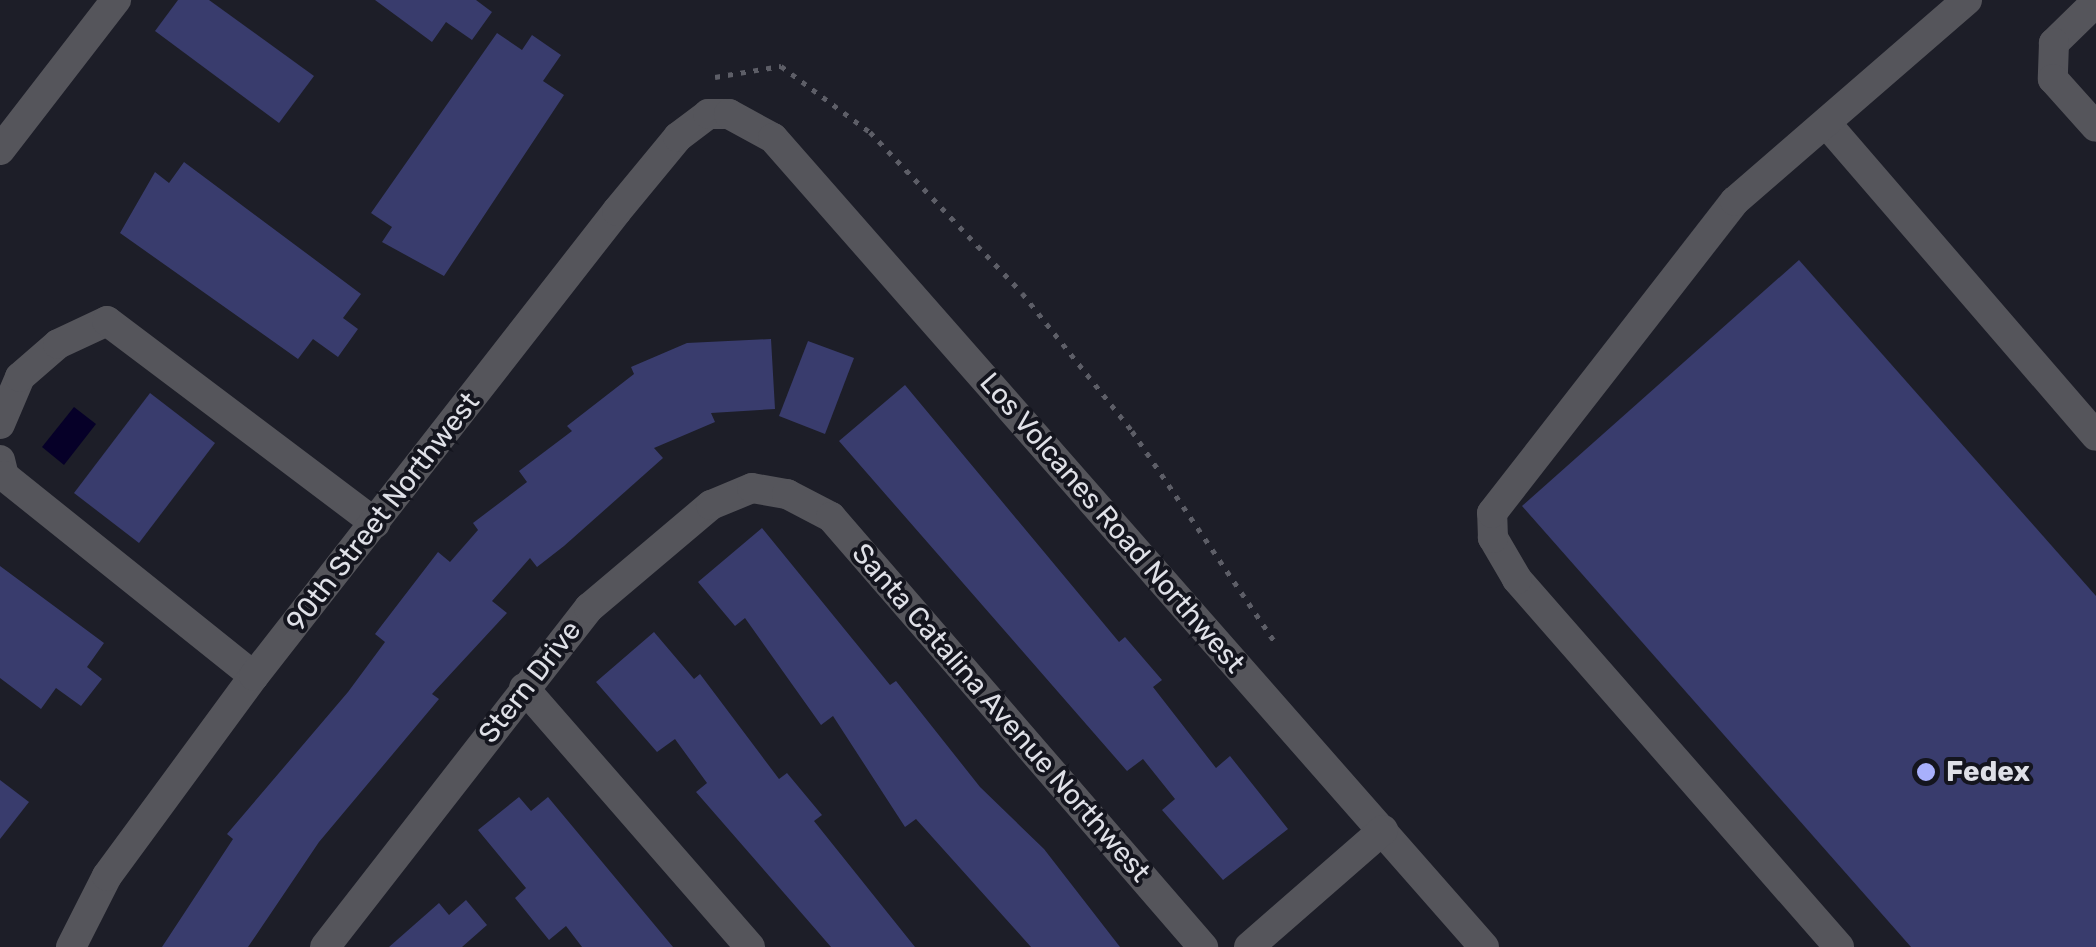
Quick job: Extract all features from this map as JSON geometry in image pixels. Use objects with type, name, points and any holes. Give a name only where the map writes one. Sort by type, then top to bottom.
[{"type":"street","points":[[0,150],[116,0]]},
{"type":"street","points":[[1838,947],[1516,578],[1493,538],[1492,513],[1735,201],[1967,0]]},
{"type":"street","points":[[2096,2],[2054,43],[2053,79],[2096,127]]},
{"type":"street","name":"90th Street Northwest","points":[[70,947],[107,876],[254,676],[678,137],[708,114],[730,114]]},
{"type":"street","name":"Los Volcanes Road Northwest","points":[[730,114],[773,138],[1484,947]]},
{"type":"street","points":[[1826,123],[2096,436]]},
{"type":"street","points":[[0,424],[10,370],[107,321],[375,523]]},
{"type":"street","points":[[0,460],[4,476],[254,676]]},
{"type":"street","name":"Stern Drive","points":[[325,947],[589,608],[711,506],[752,488],[788,494]]},
{"type":"street","name":"Santa Catalina Avenue Northwest","points":[[788,494],[831,517],[1203,947]]},
{"type":"street","points":[[524,688],[750,947]]},
{"type":"street","points":[[1248,947],[1383,830]]},
{"type":"path","points":[[715,77],[781,66],[870,132],[1022,293],[1120,416],[1276,644]]},
{"type":"shaded area","points":[[74,407],[96,424],[64,465],[42,447]]},
{"type":"building","points":[[178,0],[209,0],[314,76],[279,123],[155,31]]},
{"type":"building","points":[[375,0],[476,0],[492,12],[472,40],[446,22],[432,42]]},
{"type":"building","points":[[497,33],[522,50],[532,35],[561,55],[543,81],[564,95],[444,276],[382,242],[392,227],[371,213]]},
{"type":"building","points":[[184,162],[361,294],[343,318],[358,329],[338,357],[313,339],[298,359],[120,233],[155,172],[169,183]]},
{"type":"building","name":"Fedex","points":[[1799,260],[2096,596],[2096,947],[1911,947],[1522,506]]},
{"type":"building","points":[[771,339],[775,409],[711,413],[715,422],[654,448],[663,458],[564,546],[537,567],[530,558],[492,601],[507,613],[432,694],[439,699],[319,842],[248,947],[162,947],[233,839],[227,834],[348,692],[385,642],[375,634],[438,552],[450,562],[478,530],[473,523],[527,482],[519,471],[572,431],[567,426],[634,374],[631,367],[687,343]]},
{"type":"building","points":[[808,341],[854,358],[825,434],[779,416]]},
{"type":"building","points":[[905,385],[1119,642],[1125,637],[1162,680],[1153,687],[1216,768],[1230,756],[1288,829],[1223,880],[1162,810],[1175,799],[1143,759],[1127,771],[839,441]]},
{"type":"building","points":[[150,393],[215,443],[139,543],[74,493]]},
{"type":"building","points":[[762,528],[890,685],[896,681],[980,787],[1044,849],[1120,947],[1031,947],[916,819],[905,827],[833,716],[821,725],[745,618],[735,626],[698,582]]},
{"type":"building","points":[[0,566],[104,643],[87,667],[102,679],[81,706],[56,688],[41,709],[0,678]]},
{"type":"building","points":[[654,632],[694,679],[700,674],[779,779],[787,773],[822,815],[814,821],[915,947],[831,947],[696,792],[707,783],[675,739],[657,752],[596,682]]},
{"type":"building","points":[[0,780],[29,802],[0,839]]},
{"type":"building","points":[[519,797],[531,811],[548,797],[673,947],[582,947],[566,926],[549,940],[515,898],[526,888],[478,830]]},
{"type":"building","points":[[466,900],[487,925],[462,947],[389,947],[439,903],[449,915]]},
{"type":"place","name":"Fedex","points":[[1926,772]]}]
